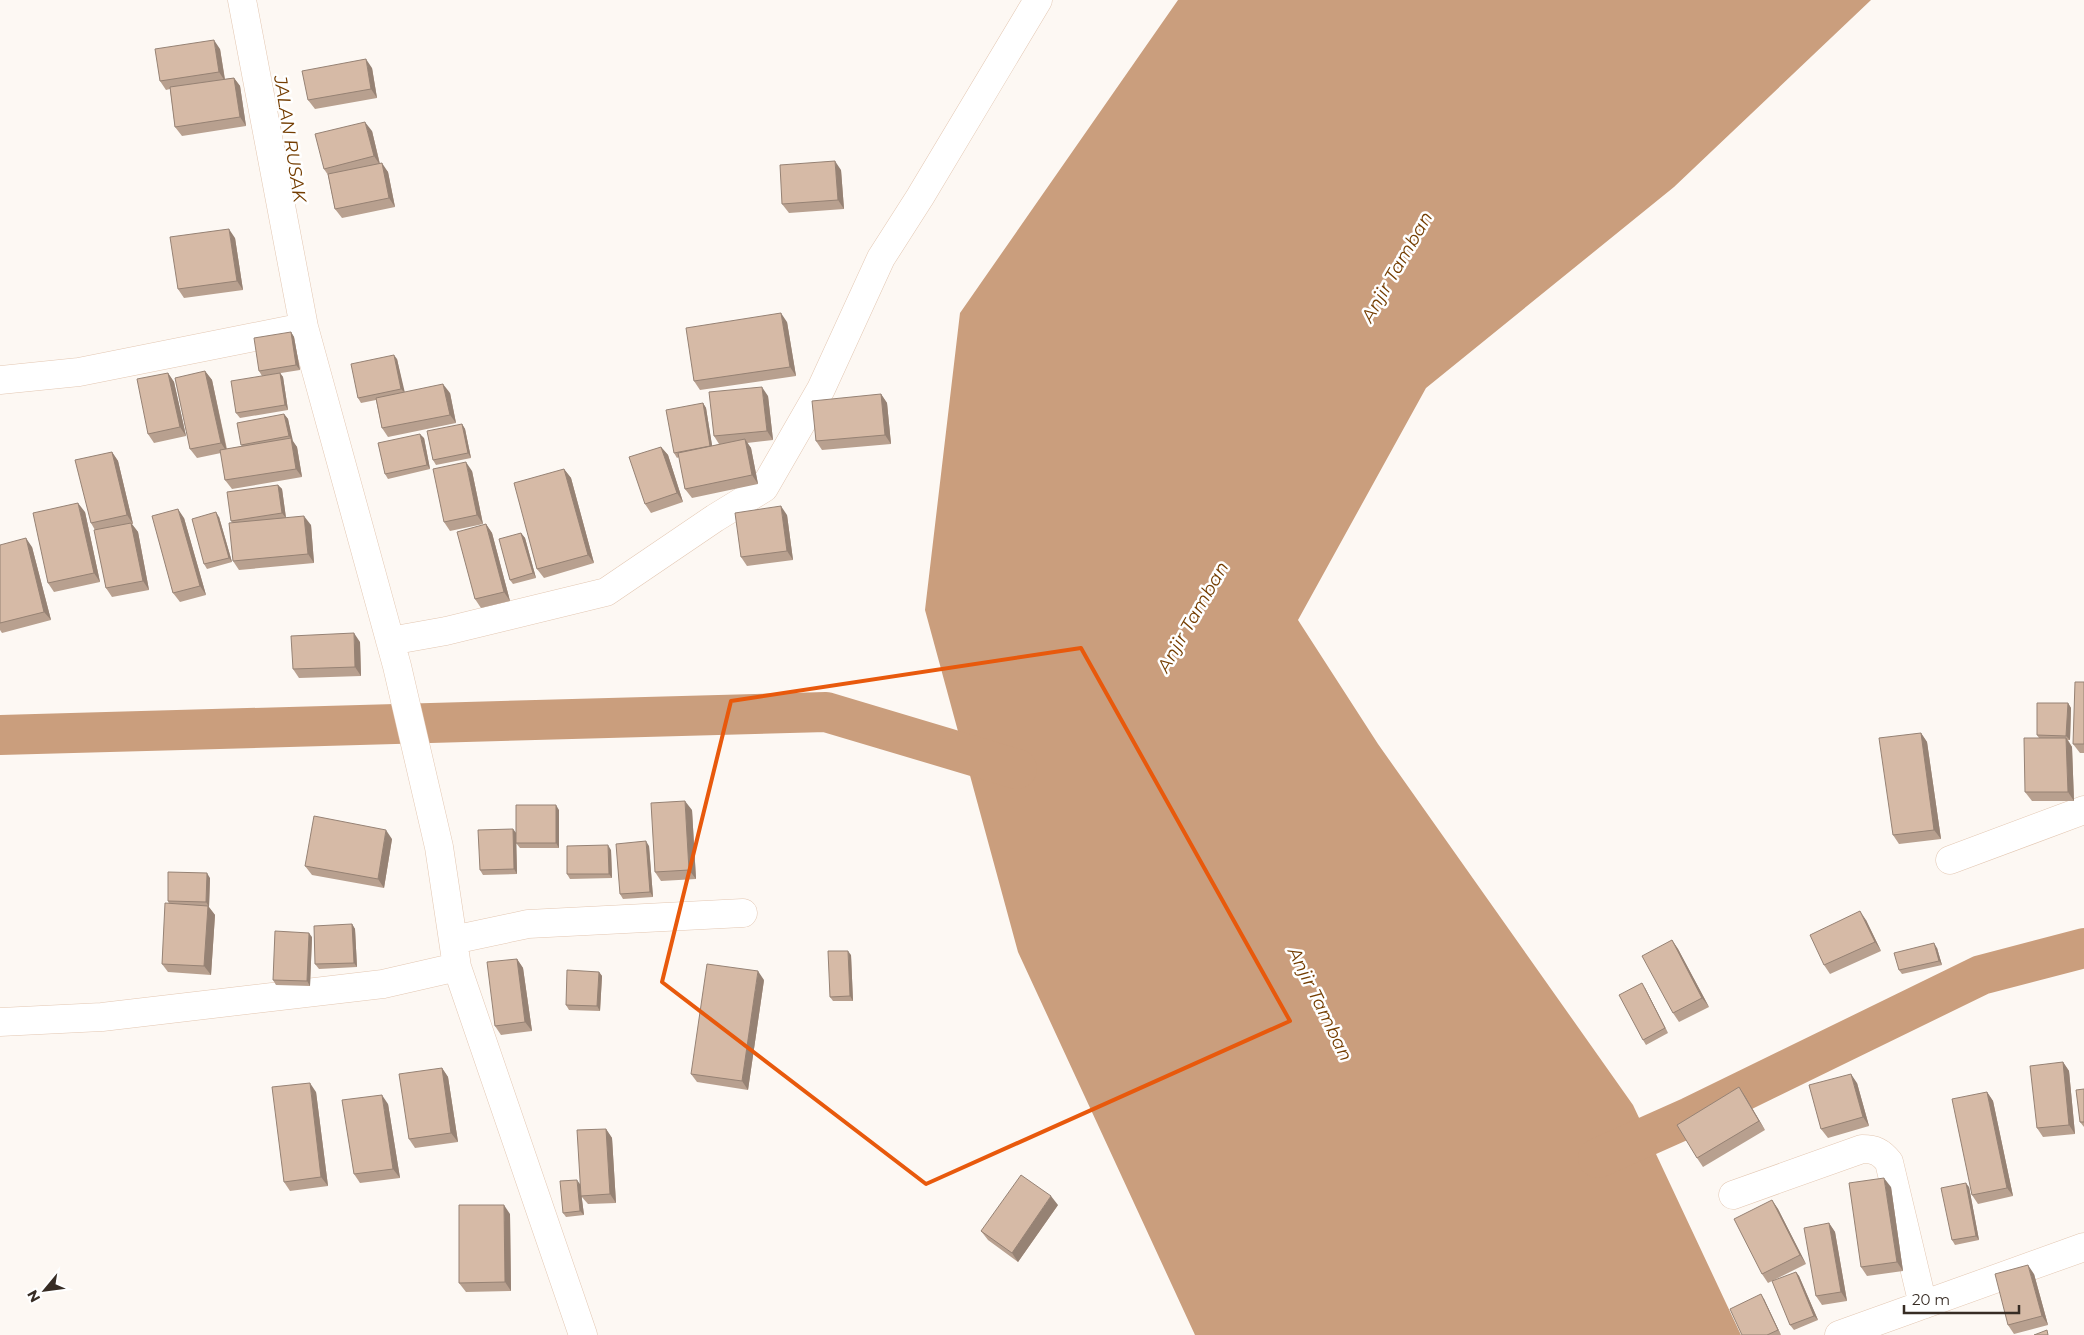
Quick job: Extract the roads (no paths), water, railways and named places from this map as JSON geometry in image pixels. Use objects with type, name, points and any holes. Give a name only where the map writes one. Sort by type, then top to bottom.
[{"type":"street","points":[[242,0],[304,327],[394,653],[439,847],[457,967],[583,1335]]},
{"type":"street","points":[[394,653],[446,631],[606,592],[714,518],[764,488],[821,390],[881,258],[920,197],[1038,0]]},
{"type":"street","points":[[0,380],[79,372],[304,327]]},
{"type":"street","points":[[1950,860],[2084,810]]},
{"type":"street","points":[[453,940],[528,924],[743,913]]},
{"type":"street","points":[[0,1022],[102,1018],[383,984],[457,967]]},
{"type":"street","points":[[1734,1195],[1862,1149],[1874,1149],[1883,1154],[1889,1162],[1923,1305]]},
{"type":"street","points":[[1839,1335],[2084,1247]]},
{"type":"water","name":"Anjir Tamban","points":[[1178,0],[1871,0],[1674,187],[1426,388],[1298,620],[1378,744],[1633,1105],[1741,1335],[1195,1335],[1018,952],[925,610],[960,313]]},
{"type":"waterway","points":[[0,735],[826,712],[1017,769]]},
{"type":"waterway","points":[[1598,1158],[1690,1117],[1981,975],[2084,948]]},
{"type":"water label","name":"JALAN RUSAK","points":[[290,139]]}]
